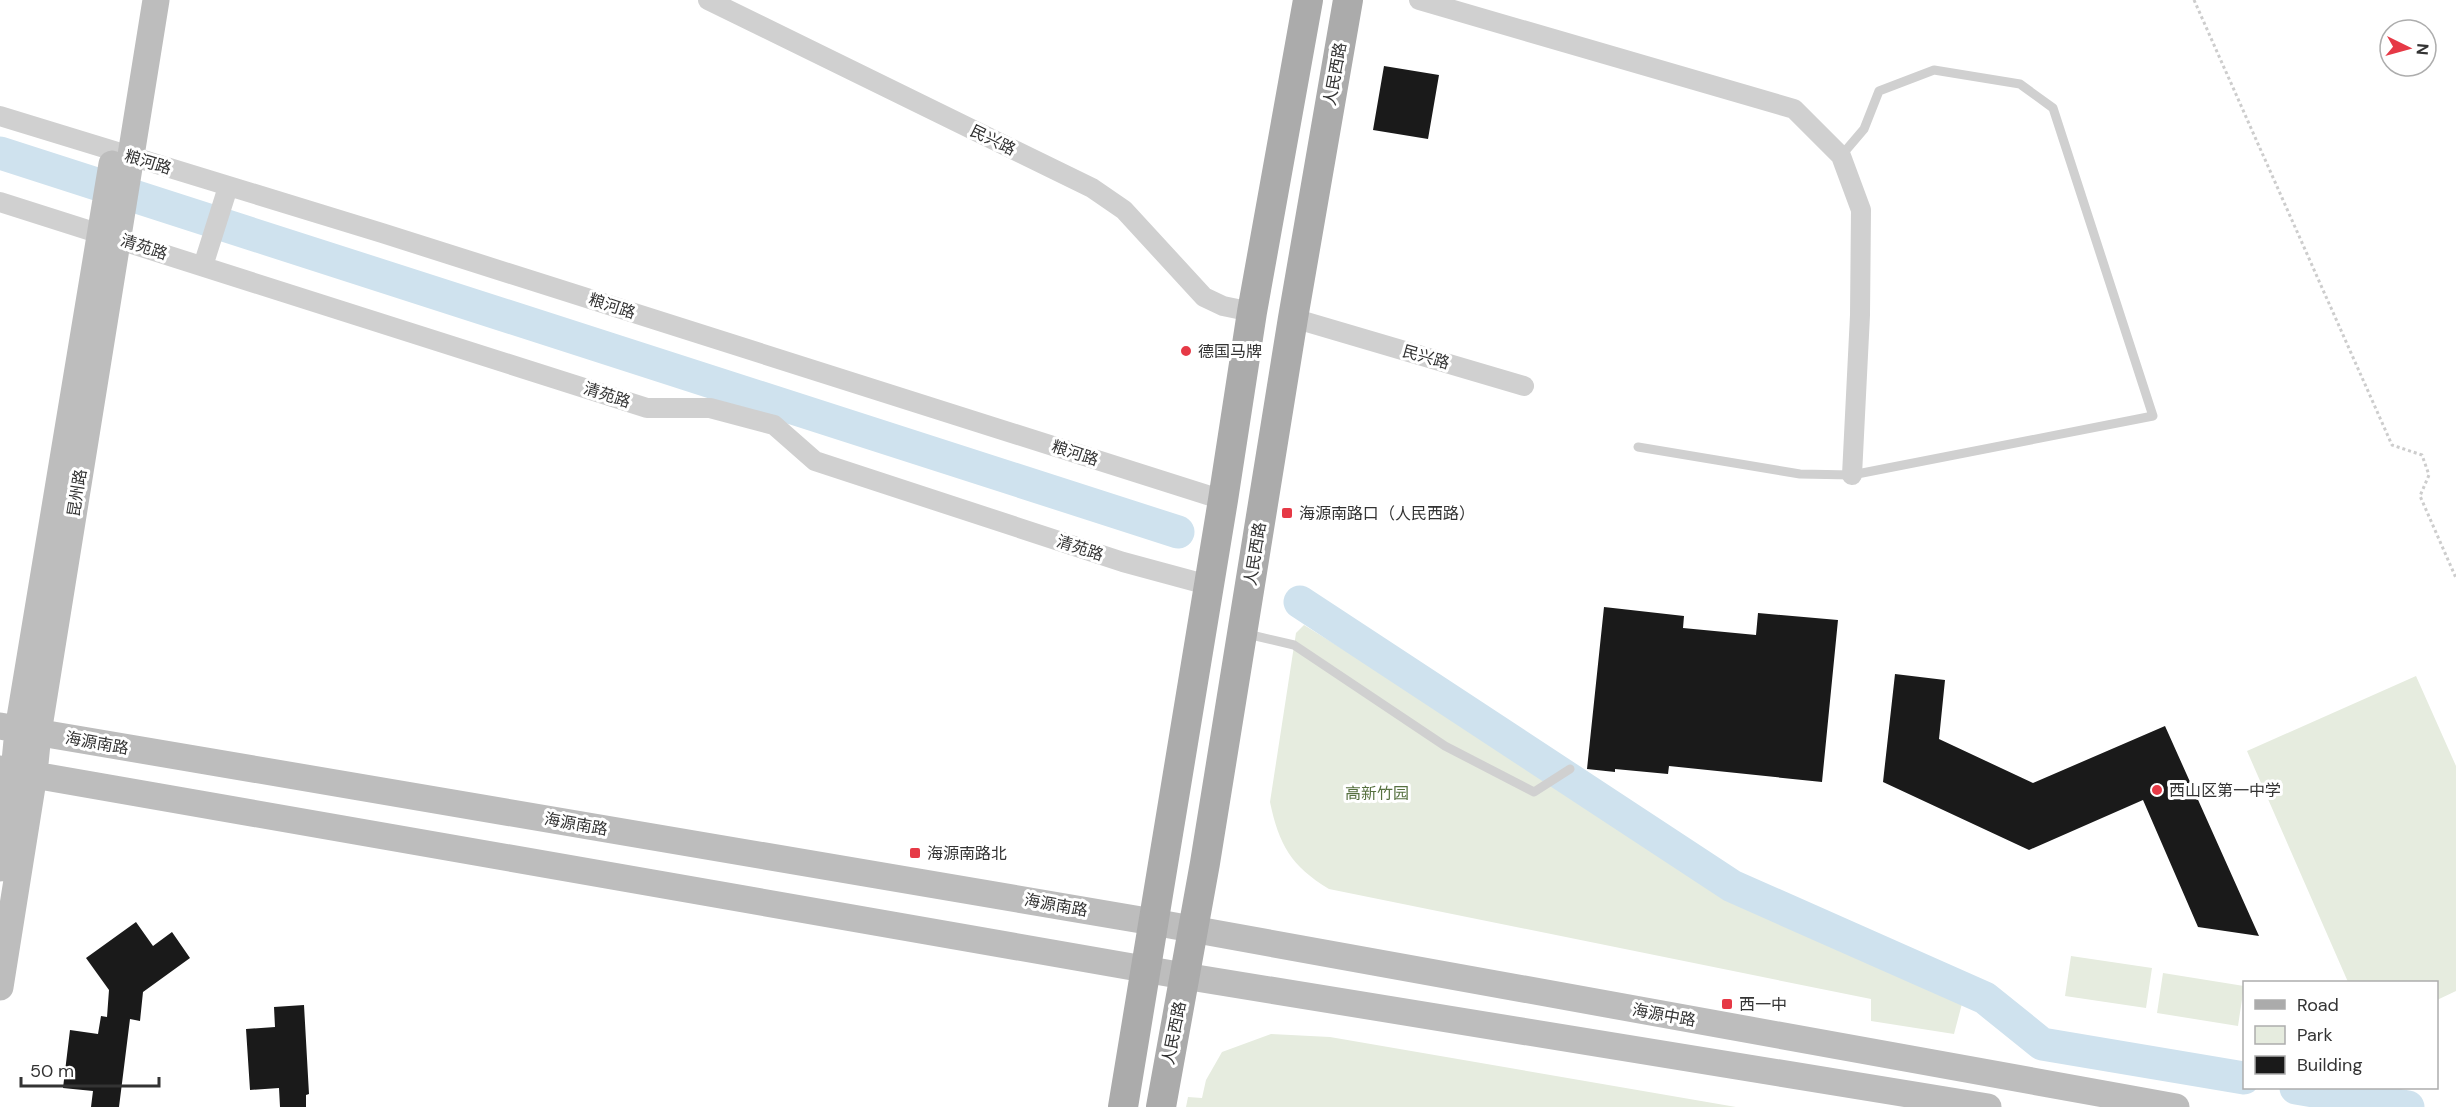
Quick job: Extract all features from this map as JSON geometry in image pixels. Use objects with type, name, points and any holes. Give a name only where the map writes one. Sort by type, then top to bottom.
[{"type":"main road","name":"昆州路","points":[[123,155],[138,0]]},
{"type":"main road","name":"昆州路","points":[[0,987],[18,730],[123,155],[156,0]]},
{"type":"main road","points":[[1123,1107],[1223,500],[1251,312],[1308,0]]},
{"type":"main road","name":"人民西路","points":[[1161,1107],[1193,929],[1293,318],[1348,0]]},
{"type":"main road","name":"海源南路","points":[[18,730],[1153,922]]},
{"type":"main road","name":"昆州路","points":[[0,868],[16,772]]},
{"type":"main road","points":[[16,772],[1184,975],[1988,1107]]},
{"type":"main road","name":"海源中路","points":[[1153,922],[2176,1107]]},
{"type":"street","name":"民兴路","points":[[708,0],[1092,188],[1124,210],[1204,297],[1223,306],[1251,312]]},
{"type":"street","points":[[1419,0],[1794,109],[1841,156],[1861,210],[1860,315],[1852,475]]},
{"type":"street","name":"粮河路","points":[[0,116],[1223,500]]},
{"type":"street","points":[[203,266],[228,186]]},
{"type":"street","name":"清苑路","points":[[0,202],[647,408],[710,408],[774,425],[815,462],[1123,562],[1208,585]]},
{"type":"street","name":"民兴路","points":[[1293,318],[1524,386]]},
{"type":"lane","points":[[1638,447],[1800,474],[1852,475],[2153,416],[2053,108],[2020,84],[1935,70],[1879,91],[1864,129],[1841,156]]},
{"type":"lane","points":[[1242,633],[1294,645],[1445,746],[1534,792],[1570,769]]},
{"type":"path","points":[[2194,0],[2392,446],[2422,455],[2429,475],[2420,496],[2456,578]]},
{"type":"green space","name":"高新竹园","points":[[1304,625],[1741,896],[1964,996],[1954,1034],[1871,1021],[1871,999],[1329,889],[1305,872],[1289,853],[1278,830],[1270,802],[1296,633]]},
{"type":"green space","points":[[2416,676],[2456,766],[2456,991],[2438,1000],[2438,981],[2348,981],[2247,751]]},
{"type":"green space","points":[[2071,956],[2152,968],[2146,1008],[2065,996]]},
{"type":"green space","points":[[2163,973],[2243,986],[2238,1026],[2157,1013]]},
{"type":"green space","points":[[1271,1034],[1330,1037],[1736,1107],[1186,1107],[1188,1097],[1202,1098],[1206,1080],[1222,1052]]},
{"type":"building","points":[[1384,66],[1439,75],[1428,139],[1373,130]]},
{"type":"building","points":[[1604,607],[1684,616],[1683,628],[1756,635],[1758,613],[1838,620],[1822,782],[1669,766],[1668,774],[1587,769]]},
{"type":"building","points":[[1895,674],[1945,680],[1939,739],[2033,783],[2165,726],[2259,936],[2198,927],[2143,800],[2029,850],[1883,782]]},
{"type":"building","points":[[136,922],[153,946],[172,932],[190,958],[143,992],[140,1021],[130,1019],[119,1107],[91,1107],[93,1091],[63,1088],[70,1030],[98,1034],[101,1016],[107,1017],[109,990],[86,958]]},
{"type":"building","points":[[304,1005],[309,1094],[306,1095],[306,1107],[280,1107],[279,1088],[250,1090],[246,1029],[275,1027],[274,1007]]},
{"type":"waterway","points":[[0,153],[1178,532]]},
{"type":"waterway","points":[[1300,602],[1732,886],[1985,998],[2042,1044],[2243,1078]]},
{"type":"waterway","points":[[2302,1089],[2408,1107]]},
{"type":"place","name":"德国马牌","points":[[1186,351]]},
{"type":"place","name":"海源南路口（人民西路）","points":[[1287,513]]},
{"type":"place","name":"西山区第一中学","points":[[2157,790]]},
{"type":"place","name":"海源南路北","points":[[915,853]]},
{"type":"place","name":"西一中","points":[[1727,1004]]}]
